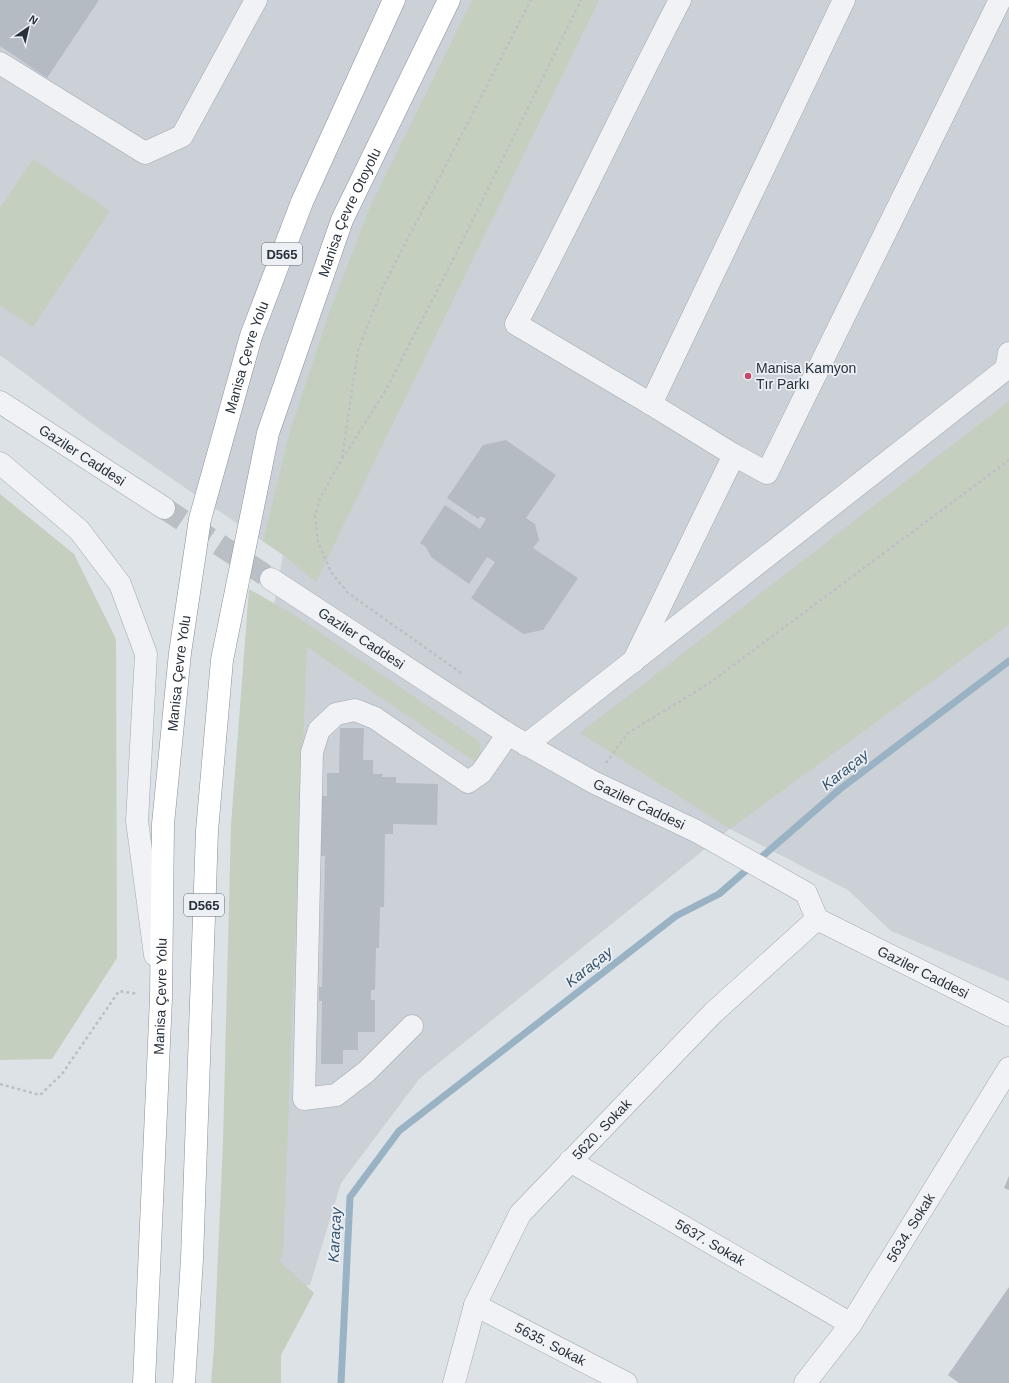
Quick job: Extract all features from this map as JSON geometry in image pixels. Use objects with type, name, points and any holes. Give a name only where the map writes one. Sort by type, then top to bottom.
[{"type":"highway","name":"Manisa Çevre Yolu","points":[[144,1383],[161,998],[163,824],[180,653],[200,519],[251,336],[302,202],[394,0]]},
{"type":"highway","name":"Manisa Çevre Otoyolu","points":[[184,1383],[192,1259],[207,831],[222,660],[268,433],[342,220],[449,0]]},
{"type":"street","points":[[0,64],[145,154],[182,136],[256,0]]},
{"type":"street","points":[[680,0],[640,76],[545,271],[516,324],[734,455],[767,473],[1000,0]]},
{"type":"street","points":[[651,404],[844,0]]},
{"type":"street","points":[[412,1026],[366,1072],[336,1095],[304,1099],[312,752],[319,730],[336,714],[355,710],[375,718],[468,782],[481,773],[517,740],[633,662],[1006,369],[1009,353]]},
{"type":"street","name":"Gaziler Caddesi","points":[[0,402],[164,508]]},
{"type":"street","points":[[633,662],[734,455]]},
{"type":"street","points":[[0,463],[79,530],[120,584],[146,654],[137,821],[161,998]]},
{"type":"street","name":"Gaziler Caddesi","points":[[271,579],[517,740],[593,782],[696,831],[806,893],[817,919],[1009,1015]]},
{"type":"street","name":"5620. Sokak","points":[[454,1383],[475,1305],[520,1214],[713,1013],[817,919]]},
{"type":"street","name":"5634. Sokak","points":[[805,1383],[850,1324],[1009,1068]]},
{"type":"street","name":"5637. Sokak","points":[[570,1161],[850,1324]]},
{"type":"street","name":"5635. Sokak","points":[[475,1305],[626,1383]]},
{"type":"path","points":[[342,459],[358,350],[383,287],[531,0]]},
{"type":"path","points":[[462,674],[348,593],[331,572],[318,542],[314,516],[320,498],[342,459],[384,394],[451,264],[581,0]]},
{"type":"path","points":[[593,782],[628,733],[708,684],[1009,460]]},
{"type":"path","points":[[0,1084],[40,1095],[62,1074],[118,991],[161,998]]},
{"type":"shaded area","points":[[0,0],[1009,0],[1009,981],[891,931],[848,890],[730,829],[420,1078],[341,1183],[310,1285],[261,1292],[260,683],[283,555],[98,428],[0,355]]},
{"type":"green space","points":[[472,0],[599,0],[316,582],[263,541],[290,431],[329,313],[370,207]]},
{"type":"green space","points":[[33,159],[110,211],[33,327],[0,305],[0,208]]},
{"type":"green space","points":[[1009,401],[1009,625],[730,829],[580,733]]},
{"type":"green space","points":[[0,494],[74,554],[116,639],[117,958],[52,1059],[0,1060]]},
{"type":"green space","points":[[249,589],[296,616],[479,741],[481,754],[475,762],[307,647],[283,1255],[279,1261],[314,1293],[281,1355],[281,1383],[211,1383],[214,1347],[223,1142],[231,825]]},
{"type":"building","points":[[0,0],[99,0],[47,78],[0,46]]},
{"type":"building","points":[[506,440],[556,475],[526,518],[535,524],[539,540],[533,548],[578,578],[543,630],[523,634],[471,598],[495,562],[487,557],[469,584],[431,557],[426,547],[420,543],[445,505],[480,529],[486,519],[481,516],[478,519],[447,498],[483,445]]},
{"type":"building","points":[[340,728],[364,728],[363,760],[373,760],[373,774],[383,774],[382,777],[396,777],[396,783],[438,784],[437,825],[393,824],[393,834],[385,834],[384,907],[380,907],[379,948],[376,948],[375,990],[371,990],[371,1000],[375,1000],[375,1032],[358,1032],[358,1050],[343,1050],[343,1064],[321,1064],[322,1001],[319,1001],[319,987],[322,987],[325,856],[315,856],[316,796],[327,796],[327,773],[339,773]]},
{"type":"building","points":[[1009,1176],[1009,1190],[1004,1188]]},
{"type":"building","points":[[1009,1287],[1009,1383],[959,1383],[948,1375]]},
{"type":"waterway","name":"Karaçay","points":[[341,1383],[350,1197],[399,1131],[676,916],[719,894],[840,789],[1009,661]]},
{"type":"tunnel","points":[[164,508],[271,579]]},
{"type":"place","name":"Manisa Kamyon Tır Parkı","points":[[748,376]]}]
